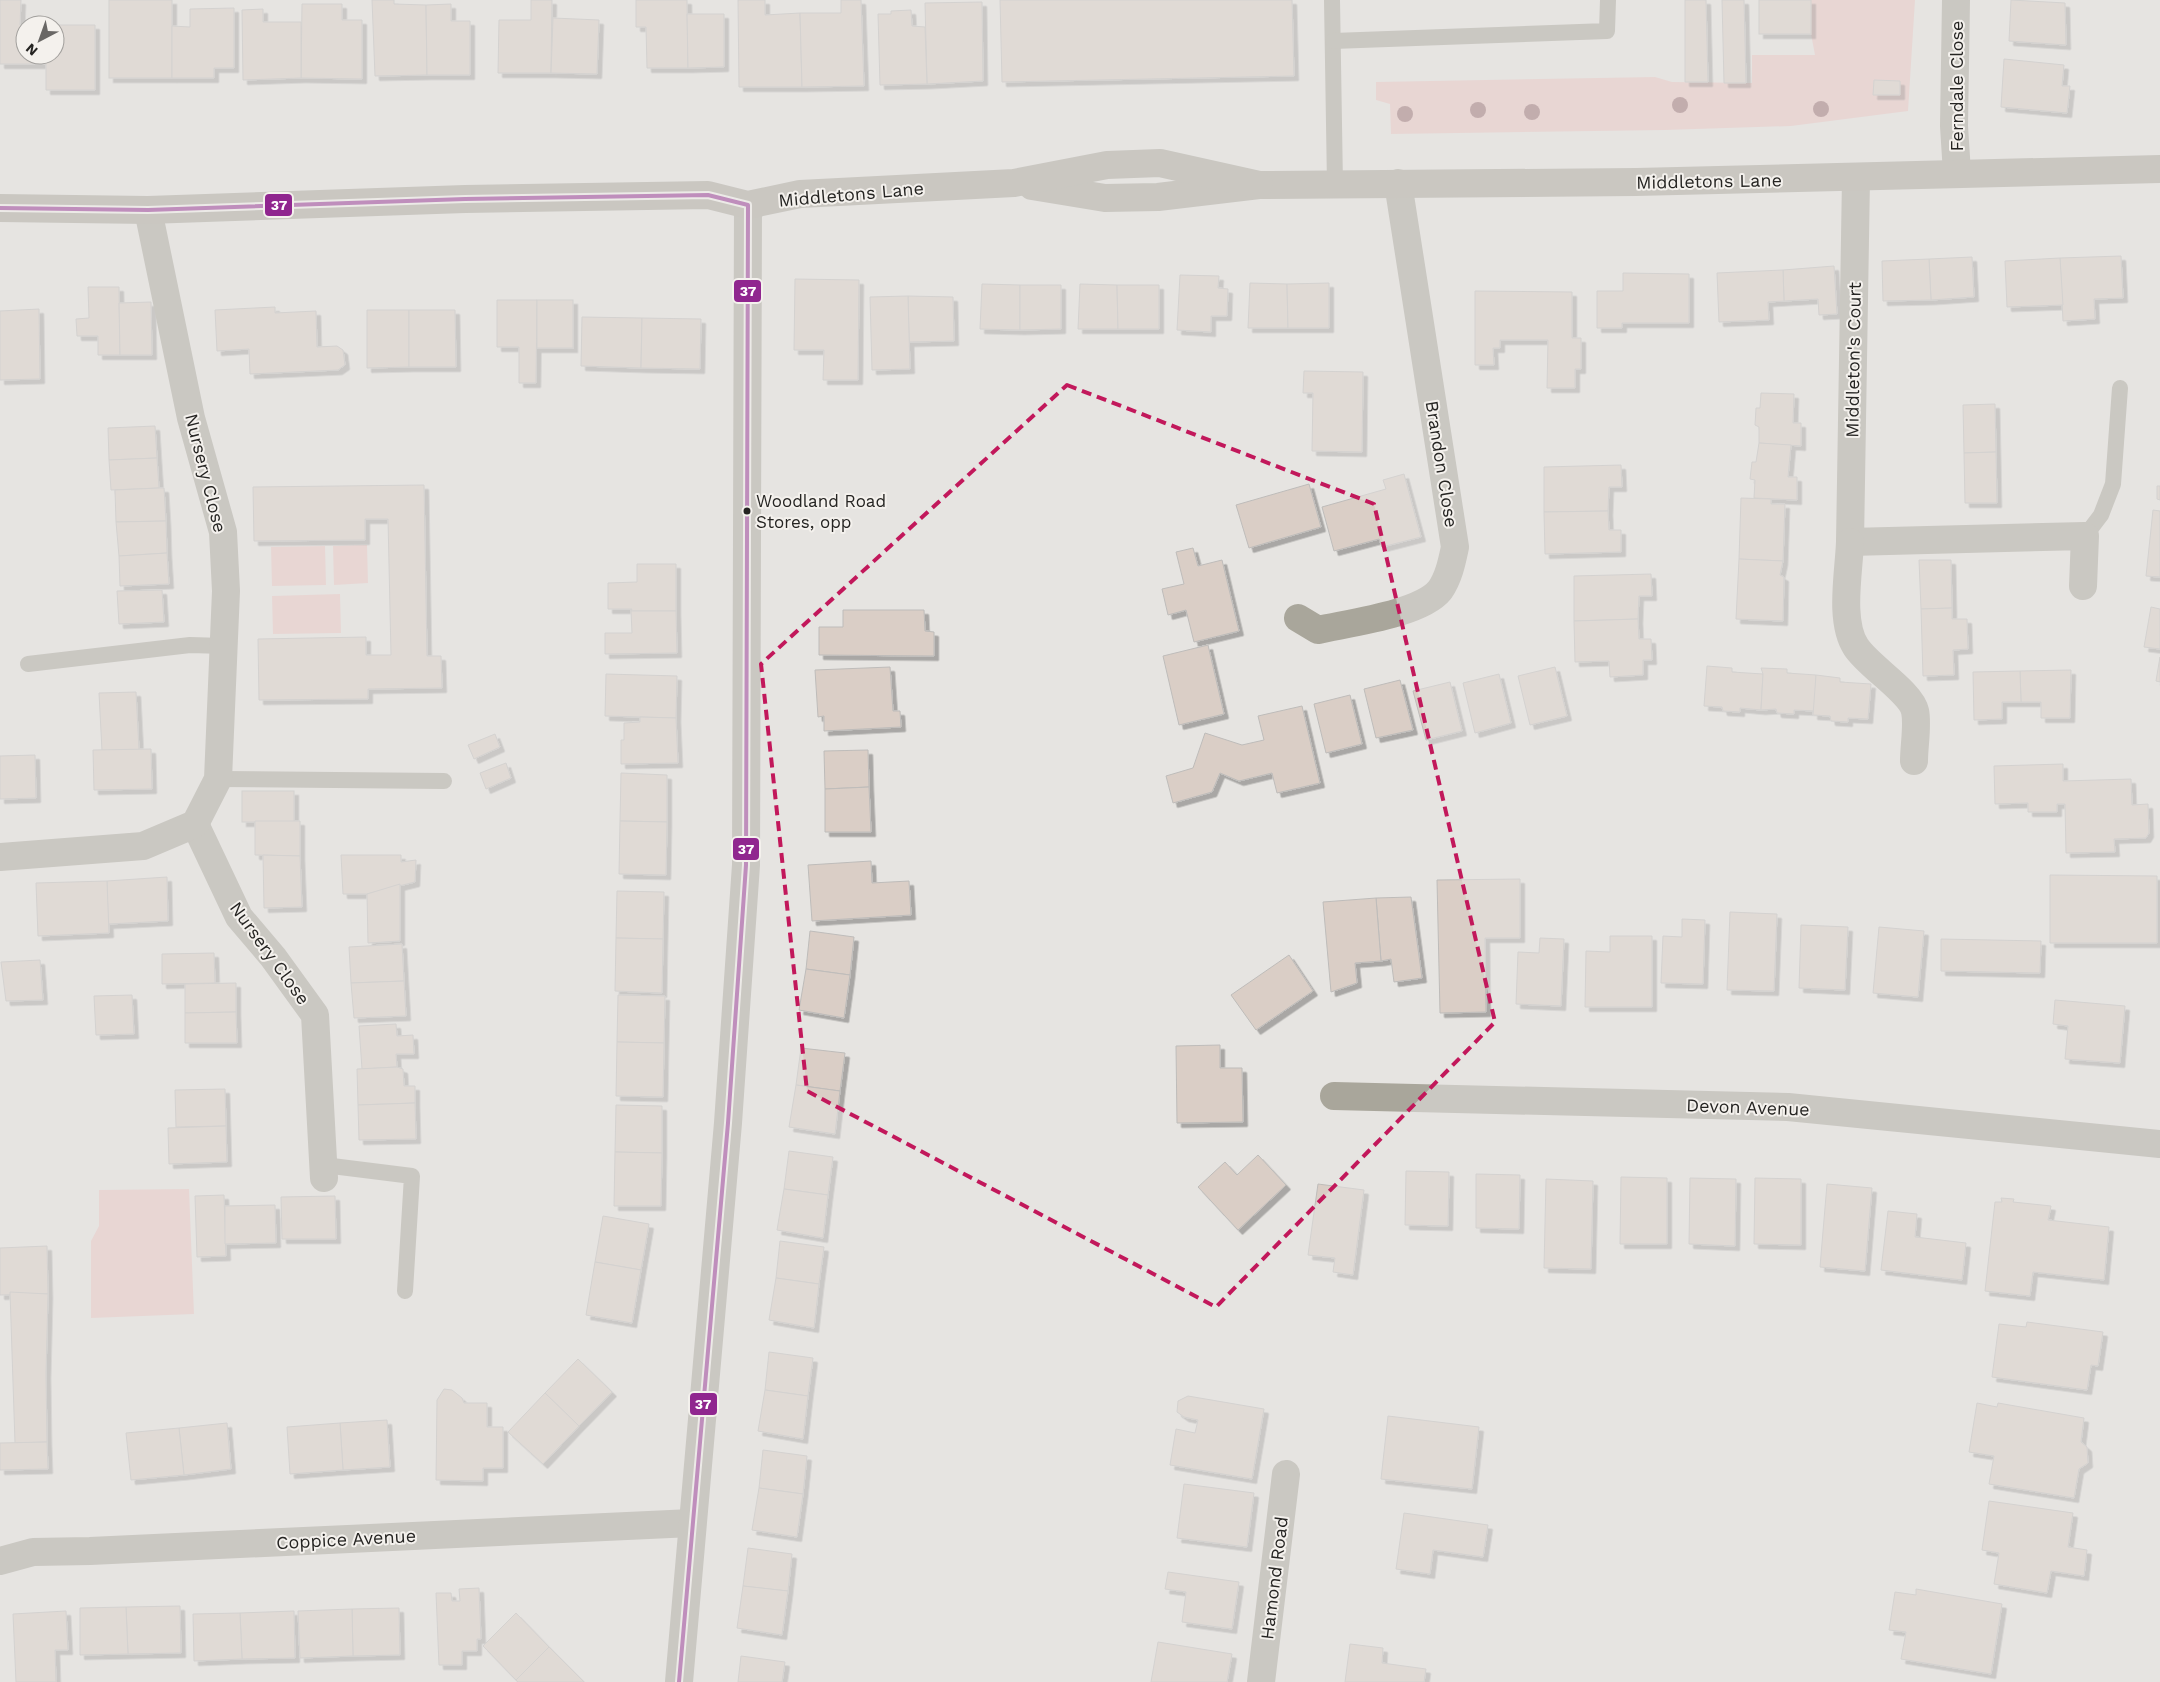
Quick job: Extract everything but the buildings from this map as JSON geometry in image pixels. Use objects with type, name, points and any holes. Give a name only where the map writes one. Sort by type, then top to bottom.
[{"type":"street","name":"Ferndale Close","points":[[1956,0],[1954,126],[1957,173]]},
{"type":"street","name":"Middletons Lane","points":[[0,208],[148,210],[465,199],[708,195],[748,205],[800,194],[1014,183],[1105,198],[1158,197],[1258,185],[1856,178],[1957,173],[2160,168]]},
{"type":"street","name":"Middleton's Court","points":[[1856,178],[1850,542],[1846,620],[1855,646],[1873,667],[1899,688],[1915,710],[1914,760]]},
{"type":"street","name":"Brandon Close","points":[[1298,618],[1318,630],[1411,609],[1427,602],[1440,590],[1450,570],[1454,547],[1398,183]]},
{"type":"street","points":[[679,1682],[727,1133],[746,865],[748,205]]},
{"type":"street","name":"Nursery Close","points":[[148,210],[191,418],[223,532],[226,591],[218,779],[195,824],[239,916],[273,957],[315,1015],[324,1171]]},
{"type":"street","points":[[1850,542],[2085,536],[2083,586]]},
{"type":"street","points":[[0,857],[143,846],[195,824]]},
{"type":"street","name":"Devon Avenue","points":[[1334,1096],[1788,1107],[2160,1144]]},
{"type":"street","name":"Hamond Road","points":[[1261,1682],[1286,1474]]},
{"type":"street","name":"Coppice Avenue","points":[[0,1561],[34,1552],[90,1552],[692,1523]]},
{"type":"lane","points":[[1332,0],[1335,185]]},
{"type":"lane","points":[[1333,41],[1607,31],[1608,0]]},
{"type":"lane","points":[[2085,536],[2101,515],[2113,484],[2120,388]]},
{"type":"lane","points":[[28,664],[190,645],[224,646]]},
{"type":"lane","points":[[218,779],[444,781]]},
{"type":"lane","points":[[324,1171],[412,1176],[405,1291]]},
{"type":"highlighted area","points":[[1067,385],[1374,504],[1495,1022],[1216,1307],[807,1091],[761,664]]},
{"type":"shaded area","points":[[1811,0],[1915,0],[1908,111],[1791,126],[1391,134],[1390,104],[1376,100],[1376,82],[1655,77],[1672,82],[1752,83],[1752,55],[1815,55],[1811,34]]},
{"type":"shaded area","points":[[367,545],[368,583],[334,585],[333,546]]},
{"type":"shaded area","points":[[325,546],[326,585],[272,586],[271,547]]},
{"type":"shaded area","points":[[340,594],[341,633],[273,634],[272,596]]},
{"type":"shaded area","points":[[189,1189],[194,1314],[91,1318],[91,1241],[99,1226],[99,1190]]},
{"type":"transit line","name":"37","points":[[0,208],[148,210],[465,199],[708,195],[748,205],[746,865],[728,1123],[679,1682]]},
{"type":"place","name":"Woodland Road Stores, opp","points":[[747,511]]}]
